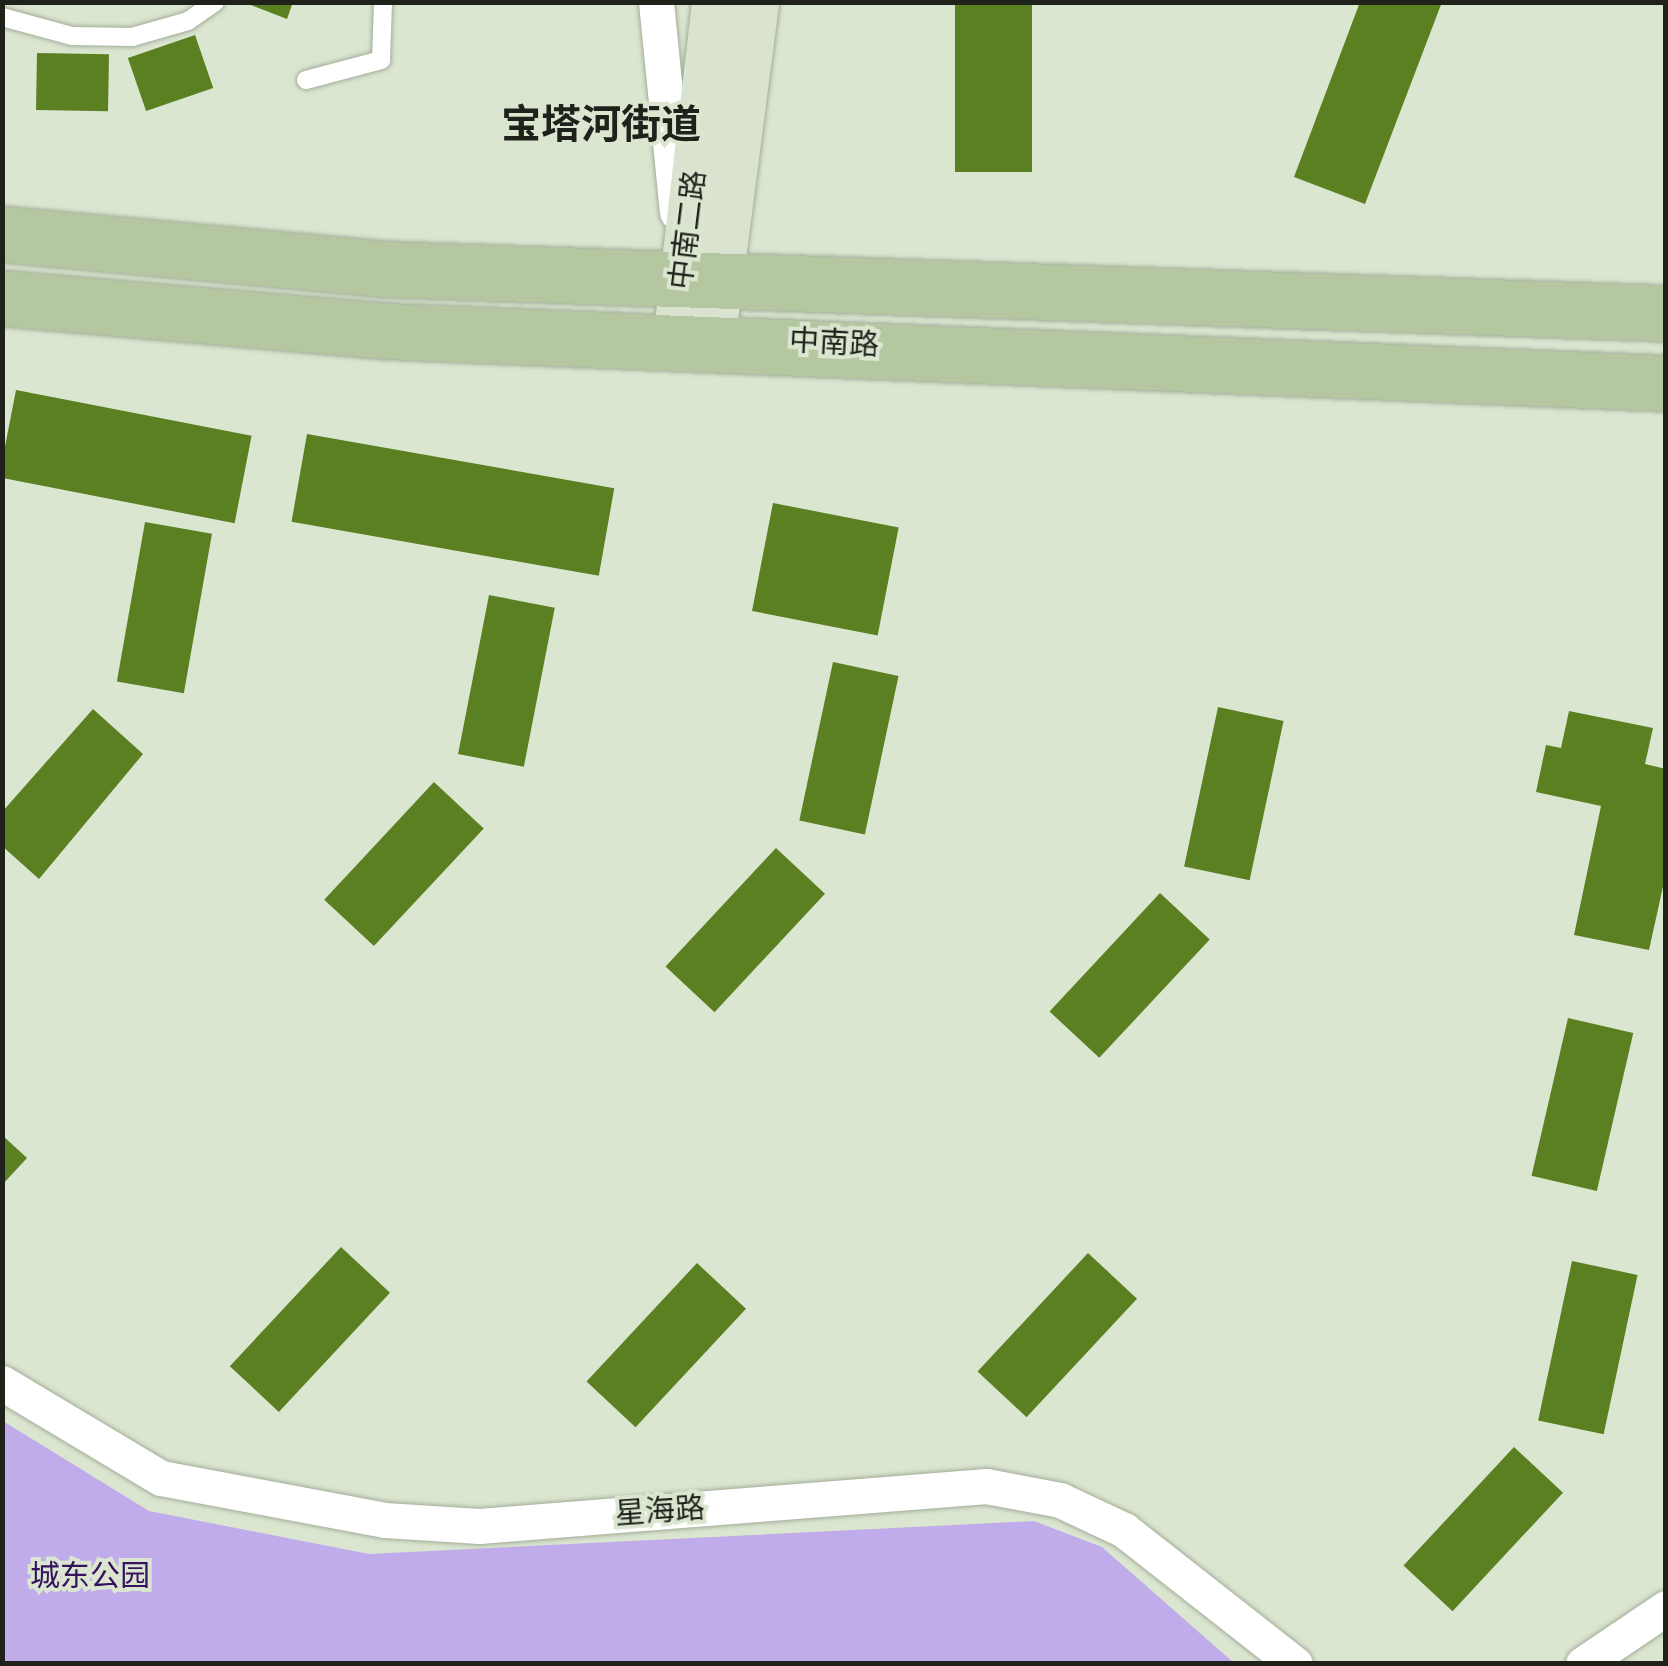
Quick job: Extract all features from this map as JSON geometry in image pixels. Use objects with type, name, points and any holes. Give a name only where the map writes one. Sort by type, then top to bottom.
[{"type":"main road","name":"中南二路","points":[[694,339],[717,2]]},
{"type":"main road","name":"中南二路","points":[[701,278],[754,2]]},
{"type":"main road","name":"中南路","points":[[2,234],[384,268],[1666,314]]},
{"type":"main road","name":"中南路","points":[[2,298],[194,319],[1666,383]]},
{"type":"street","points":[[656,2],[701,278]]},
{"type":"street","name":"星海路","points":[[2,1383],[162,1478],[281,1508],[385,1520],[478,1526],[986,1486],[1060,1500],[1124,1530],[1295,1664]]},
{"type":"street","points":[[1584,1664],[1666,1608]]},
{"type":"lane","points":[[2,16],[72,36],[132,37],[188,22],[215,2]]},
{"type":"lane","points":[[306,80],[381,60],[383,2]]},
{"type":"green space","name":"城东公园","points":[[3,1421],[149,1511],[369,1554],[1034,1521],[1102,1547],[1234,1663],[3,1663]]},
{"type":"building","points":[[243,2],[293,2],[287,19]]},
{"type":"building","points":[[955,2],[1032,2],[1032,172],[955,172]]},
{"type":"building","points":[[1360,2],[1442,2],[1365,204],[1294,177]]},
{"type":"building","points":[[195,35],[213,88],[146,111],[128,58]]},
{"type":"building","points":[[37,53],[109,54],[108,111],[36,110]]},
{"type":"building","points":[[16,390],[252,436],[235,523],[2,478]]},
{"type":"building","points":[[307,434],[614,488],[599,576],[292,522]]},
{"type":"building","points":[[773,503],[899,527],[878,635],[752,611]]},
{"type":"building","points":[[145,522],[212,534],[184,693],[117,682]]},
{"type":"building","points":[[489,595],[555,608],[524,767],[458,754]]},
{"type":"building","points":[[833,662],[899,676],[865,834],[799,820]]},
{"type":"building","points":[[1218,707],[1284,721],[1250,880],[1184,866]]},
{"type":"building","points":[[93,709],[143,754],[39,879],[2,846],[2,812]]},
{"type":"building","points":[[1569,711],[1653,728],[1645,764],[1666,769],[1666,873],[1649,950],[1574,935],[1601,806],[1536,792],[1546,745],[1561,748]]},
{"type":"building","points":[[434,782],[484,828],[374,946],[324,900]]},
{"type":"building","points":[[776,848],[825,894],[715,1012],[666,966]]},
{"type":"building","points":[[1160,893],[1210,939],[1099,1058],[1050,1011]]},
{"type":"building","points":[[1568,1018],[1633,1033],[1597,1191],[1532,1176]]},
{"type":"building","points":[[2,1135],[27,1158],[2,1185]]},
{"type":"building","points":[[341,1247],[390,1293],[279,1412],[230,1366]]},
{"type":"building","points":[[1088,1253],[1137,1299],[1027,1417],[978,1371]]},
{"type":"building","points":[[1572,1261],[1638,1275],[1604,1434],[1538,1420]]},
{"type":"building","points":[[697,1263],[746,1309],[636,1427],[587,1381]]},
{"type":"building","points":[[1514,1447],[1563,1493],[1453,1611],[1404,1565]]},
{"type":"district","name":"宝塔河街道","points":[[601,126]]}]
